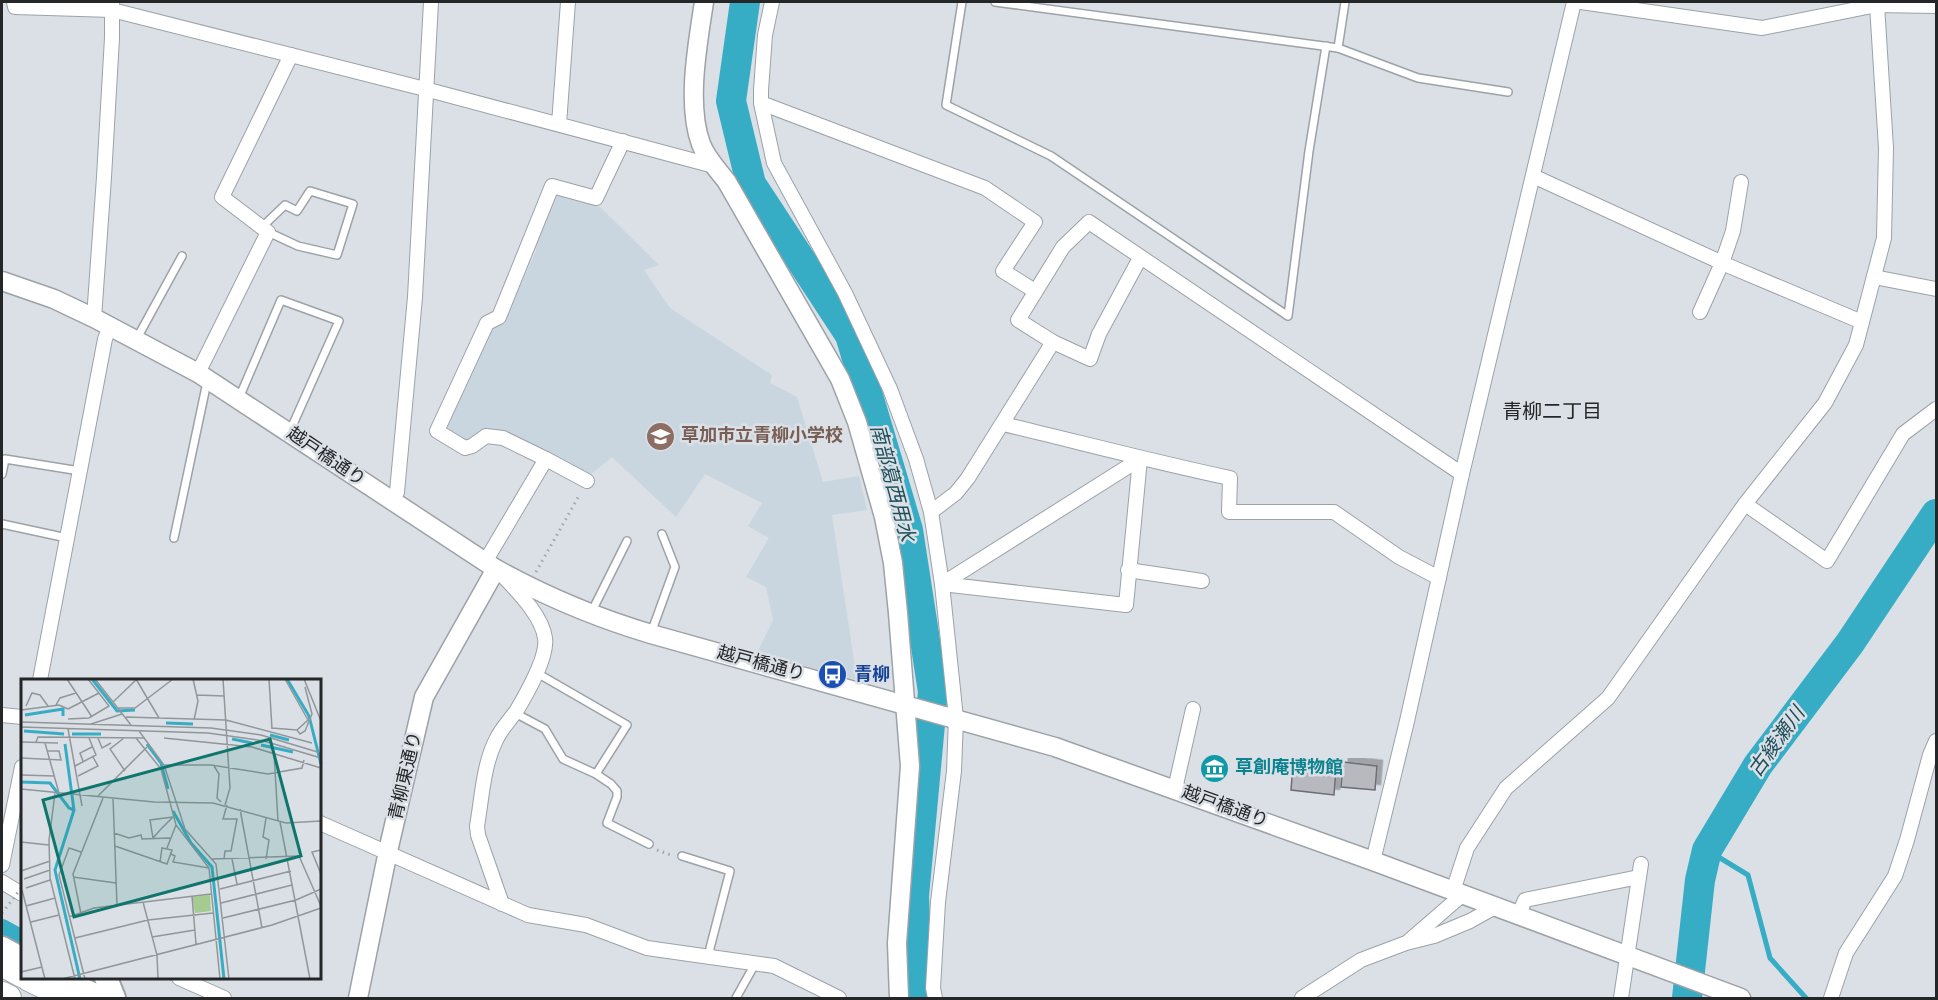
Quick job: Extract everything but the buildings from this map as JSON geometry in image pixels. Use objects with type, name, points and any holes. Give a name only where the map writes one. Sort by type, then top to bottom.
[{"type":"highway","points":[[2,948],[21,958]]},
{"type":"highway","points":[[2,963],[21,973]]},
{"type":"highway","points":[[31,979],[70,999]]},
{"type":"highway","points":[[61,979],[101,999]]},
{"type":"highway","points":[[106,979],[114,999]]},
{"type":"highway","points":[[2,995],[8,999]]},
{"type":"street","points":[[14,2],[15,7],[112,6],[714,166]]},
{"type":"street","points":[[391,501],[397,492],[414,309],[424,89],[431,2]]},
{"type":"street","points":[[559,124],[568,2]]},
{"type":"street","points":[[704,2],[696,49],[694,89],[696,120],[701,144],[727,182],[840,379],[857,422],[884,517],[892,563],[909,706],[909,775],[897,943],[899,999]]},
{"type":"street","points":[[772,2],[765,35],[761,103],[774,164],[845,293],[890,388],[916,459],[931,512],[942,584],[954,771],[938,902],[933,988],[935,999]]},
{"type":"street","points":[[1373,861],[1574,2]]},
{"type":"street","points":[[1581,2],[1762,28],[1877,5],[1936,6]]},
{"type":"street","points":[[1406,943],[1457,893],[1467,848],[1506,788],[1608,698],[1744,504],[1825,403],[1856,345],[1884,238],[1886,148],[1877,5]]},
{"type":"street","points":[[40,679],[105,339],[102,322],[104,177],[112,6]]},
{"type":"street","points":[[203,376],[266,229],[222,197],[291,55]]},
{"type":"street","points":[[761,103],[985,188],[1035,222],[1003,271],[1035,291]]},
{"type":"street","points":[[587,481],[503,438],[486,436],[465,448],[437,431],[487,322],[499,317],[552,186],[596,198],[623,141]]},
{"type":"street","points":[[1533,176],[1722,263],[1862,322]]},
{"type":"street","points":[[1700,312],[1734,231],[1741,182]]},
{"type":"street","points":[[1140,258],[1099,334],[1090,359],[1053,342],[1018,320],[1063,247],[1089,222],[1462,474]]},
{"type":"street","points":[[1874,277],[1936,289]]},
{"type":"street","name":"越戸橋通り","points":[[2,281],[54,299],[203,376],[490,566],[528,587],[591,614],[651,634],[1055,747],[1373,861],[1741,999]]},
{"type":"street","points":[[931,512],[956,493],[968,478],[1053,342]]},
{"type":"street","points":[[1744,504],[1827,561],[1903,434],[1936,409]]},
{"type":"street","points":[[1003,424],[1120,452],[1140,459],[1230,478],[1229,512],[1334,512],[1380,544],[1439,578]]},
{"type":"street","points":[[502,904],[477,826],[488,759],[496,739],[530,689],[546,639],[541,625],[524,598],[490,566],[546,459]]},
{"type":"street","points":[[942,584],[1140,459]]},
{"type":"street","points":[[942,584],[1126,605],[1140,459]]},
{"type":"street","name":"青柳東通り","points":[[358,999],[388,851],[424,697],[490,566]]},
{"type":"street","points":[[1128,570],[1202,581]]},
{"type":"street","points":[[1175,789],[1193,710]]},
{"type":"street","points":[[2,715],[21,717]]},
{"type":"street","points":[[1831,999],[1846,953],[1895,876],[1936,741]]},
{"type":"street","points":[[2,865],[21,772]]},
{"type":"street","points":[[321,823],[388,851],[528,915],[586,925],[647,948],[774,966],[839,999]]},
{"type":"street","points":[[1518,916],[1525,900],[1640,871],[1621,999]]},
{"type":"street","points":[[2,882],[21,893]]},
{"type":"street","points":[[1302,999],[1361,960],[1406,943],[1434,936],[1470,921],[1495,907]]},
{"type":"street","points":[[181,979],[224,999]]},
{"type":"lane","points":[[962,2],[946,105],[1051,156],[1288,316],[1309,151],[1326,46]]},
{"type":"lane","points":[[995,2],[1338,48],[1418,78],[1508,92]]},
{"type":"lane","points":[[1338,48],[1345,2]]},
{"type":"lane","points":[[310,191],[353,204],[336,255],[298,246],[266,229],[285,206],[297,211],[310,191]]},
{"type":"lane","points":[[136,340],[182,256]]},
{"type":"lane","points":[[239,398],[281,300],[339,321],[289,432]]},
{"type":"lane","points":[[174,538],[203,376]]},
{"type":"lane","points":[[2,474],[5,459],[80,471]]},
{"type":"lane","points":[[2,524],[67,538]]},
{"type":"lane","points":[[651,634],[675,567],[662,534]]},
{"type":"lane","points":[[591,614],[627,541]]},
{"type":"lane","points":[[537,673],[627,725],[596,774]]},
{"type":"lane","points":[[515,713],[545,729],[563,759],[596,774],[611,784],[617,791],[617,797],[607,823],[650,844]]},
{"type":"lane","points":[[682,856],[730,871],[710,948],[710,958]]},
{"type":"lane","points":[[736,999],[756,963]]},
{"type":"path","points":[[883,470],[909,464]]},
{"type":"path","points":[[528,587],[587,481]]},
{"type":"path","points":[[650,844],[650,848],[663,853],[682,856]]},
{"type":"path","points":[[2,913],[21,888]]},
{"type":"shaded area","name":"草加市立青柳小学校","points":[[555,192],[599,206],[659,265],[644,270],[670,308],[772,375],[770,383],[797,397],[823,482],[859,476],[867,510],[832,515],[857,680],[757,653],[773,620],[766,587],[746,577],[769,538],[748,526],[762,503],[705,474],[676,517],[612,457],[589,476],[509,435],[467,442],[443,429],[490,327],[504,321],[536,251],[537,239]]},
{"type":"waterway","name":"南部葛西用水","points":[[745,2],[731,101],[751,184],[850,335],[908,530],[933,692],[914,896],[918,998]]},
{"type":"waterway","name":"古綾瀬川","points":[[1687,998],[1700,880],[1707,850],[1758,765],[1850,643],[1936,514]]},
{"type":"waterway","points":[[1707,850],[1748,875],[1770,958],[1806,998]]},
{"type":"waterway","points":[[2,928],[21,938]]},
{"type":"place","name":"草加市立青柳小学校","points":[[660,436]]},
{"type":"place","name":"青柳","points":[[833,675]]},
{"type":"place","name":"草創庵博物館","points":[[1214,768]]},
{"type":"district","name":"青柳二丁目","points":[[1552,412]]}]
